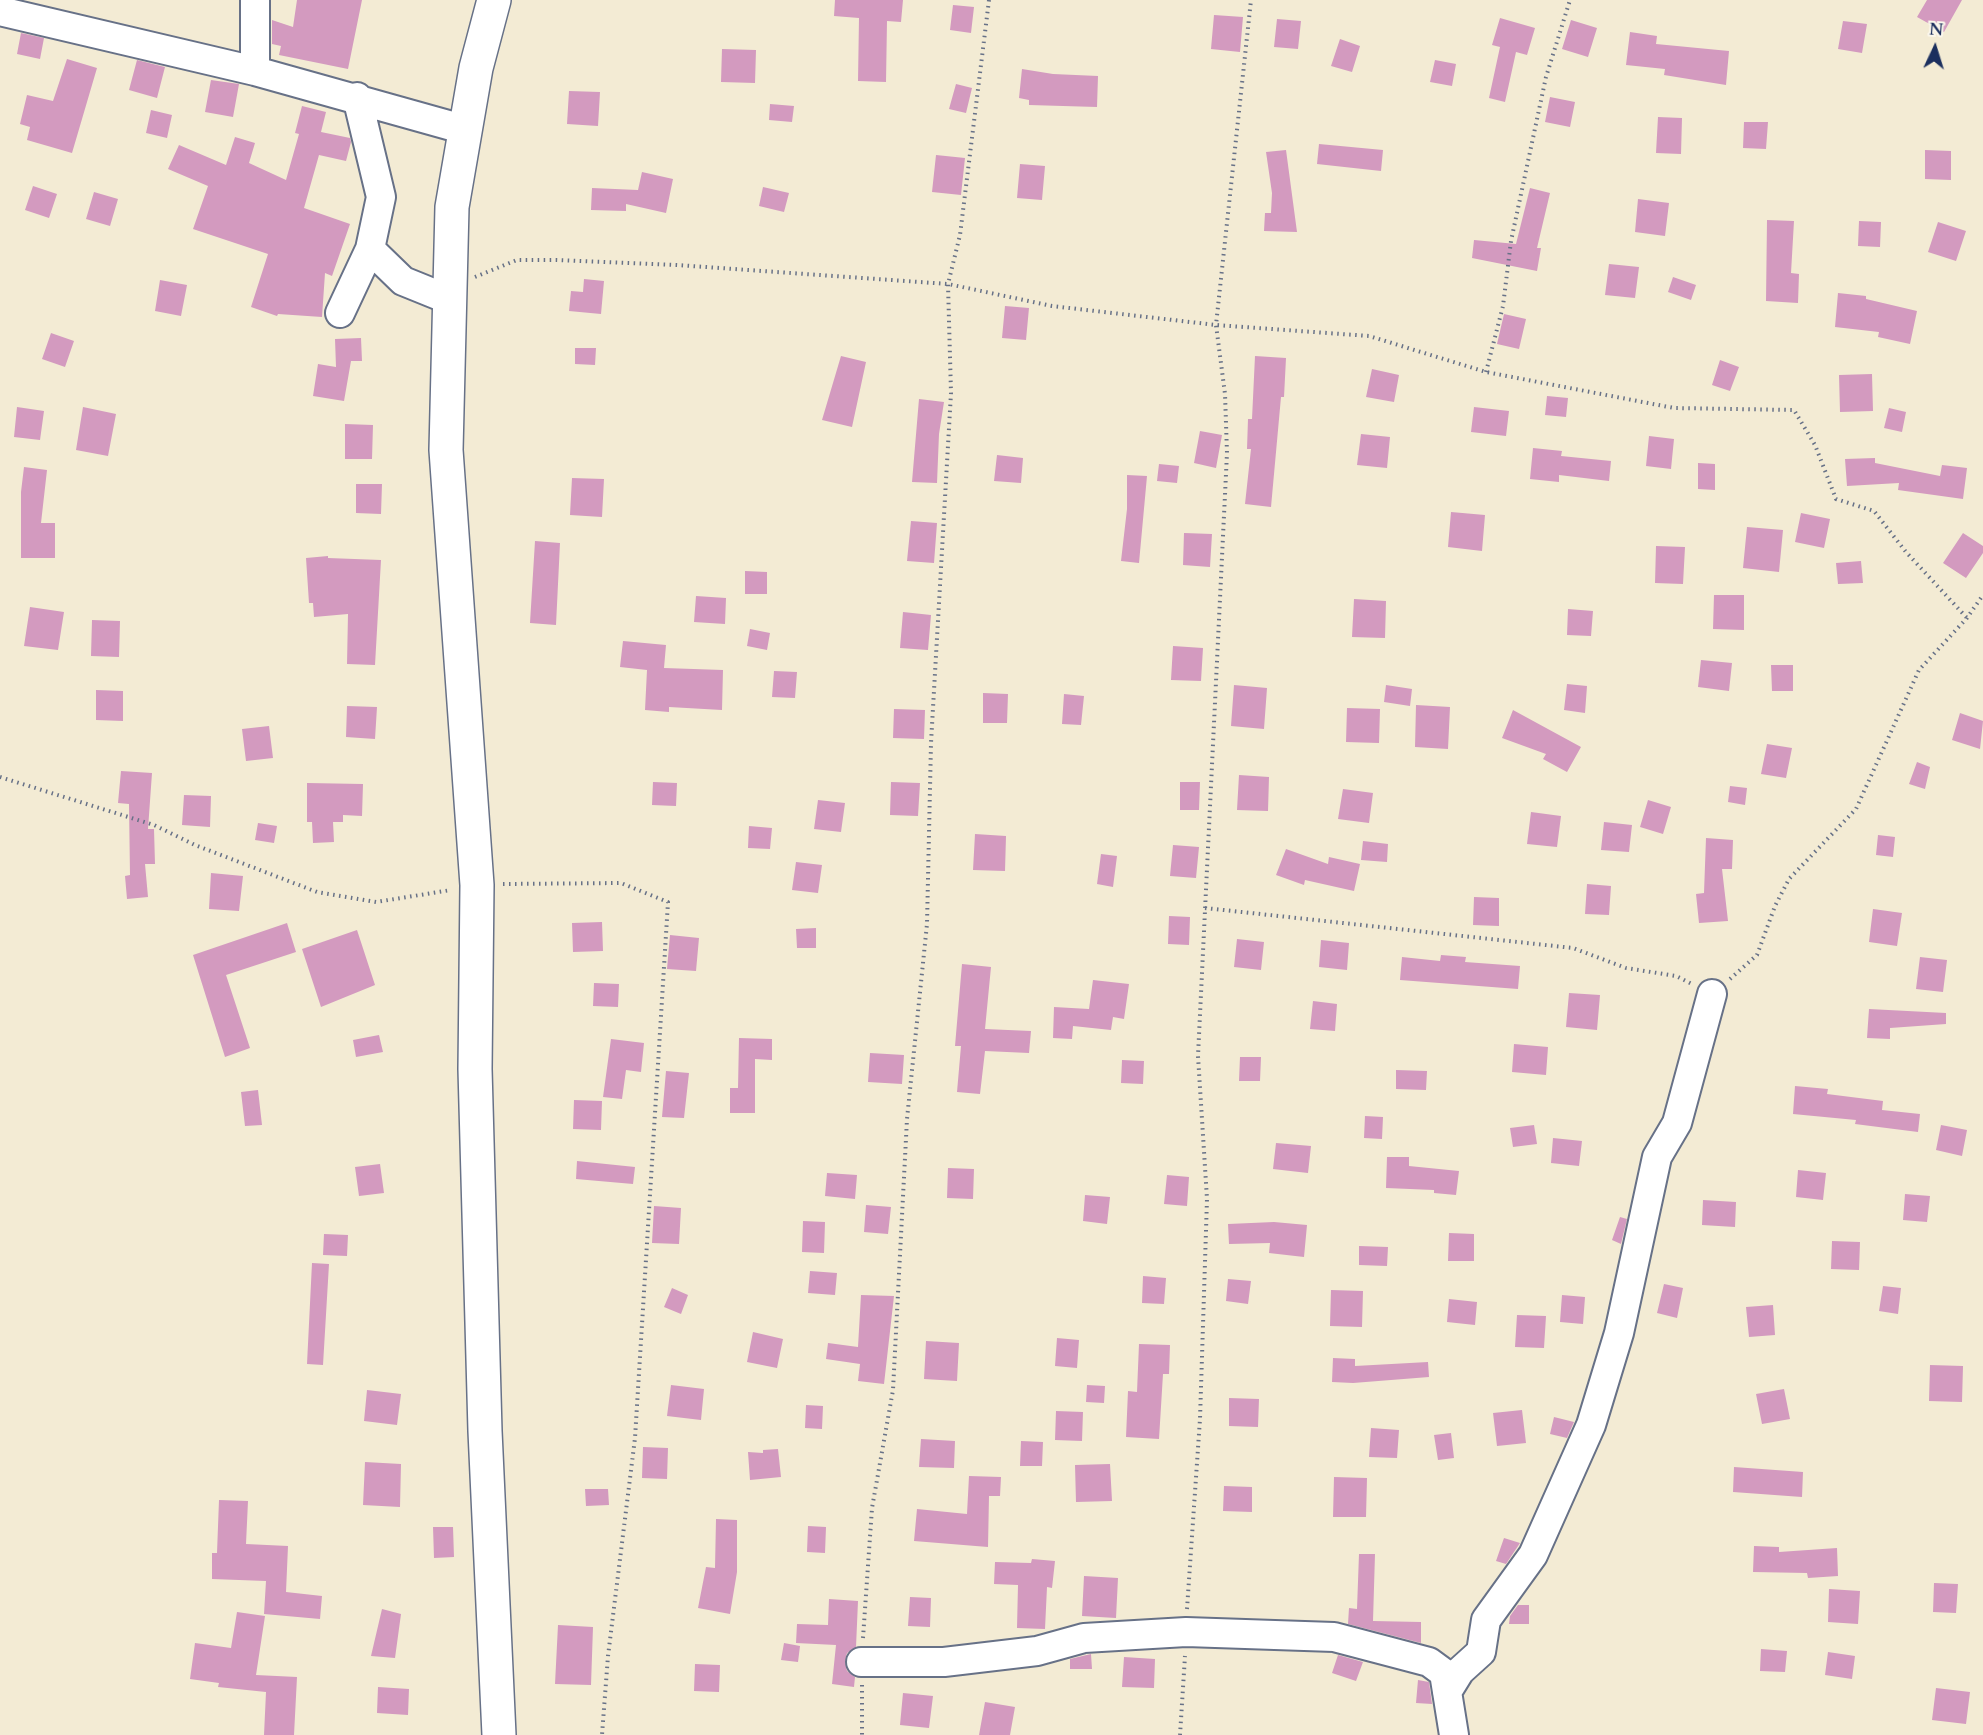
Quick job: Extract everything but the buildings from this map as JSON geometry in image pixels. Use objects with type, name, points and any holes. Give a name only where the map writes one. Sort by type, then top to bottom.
[{"type":"highway","points":[[494,0],[476,68],[452,207],[446,450],[477,885],[475,1069],[485,1431],[499,1735]]},
{"type":"street","points":[[255,0],[255,71]]},
{"type":"street","points":[[12,8],[357,97],[465,130]]},
{"type":"street","points":[[340,314],[370,249],[381,197],[357,97]]},
{"type":"street","points":[[370,249],[403,281],[450,289]]},
{"type":"street","points":[[1447,1692],[1460,1671],[1481,1652],[1486,1620],[1533,1555],[1591,1425],[1619,1333],[1657,1157],[1677,1123],[1712,994]]},
{"type":"street","points":[[861,1662],[944,1662],[1037,1652],[1084,1638],[1186,1632],[1334,1638],[1429,1662],[1444,1673],[1454,1735]]},
{"type":"path","points":[[862,1735],[861,1662],[872,1508],[893,1390],[907,1119],[927,924],[931,743],[951,393],[948,284],[960,235],[989,0]]},
{"type":"path","points":[[1180,1735],[1200,1419],[1207,1210],[1198,1056],[1227,453],[1225,394],[1216,325],[1251,0]]},
{"type":"path","points":[[1486,372],[1503,306],[1511,241],[1546,77],[1570,0]]},
{"type":"path","points":[[450,289],[517,260],[677,265],[948,284],[1052,306],[1216,325],[1369,336],[1486,372],[1674,408],[1794,410],[1815,445],[1836,500],[1874,511],[1913,561],[1967,618]]},
{"type":"path","points":[[1205,908],[1573,948],[1626,968],[1676,976],[1712,994],[1757,955],[1775,906],[1789,879],[1856,809],[1919,670],[1967,618],[1983,595]]}]
